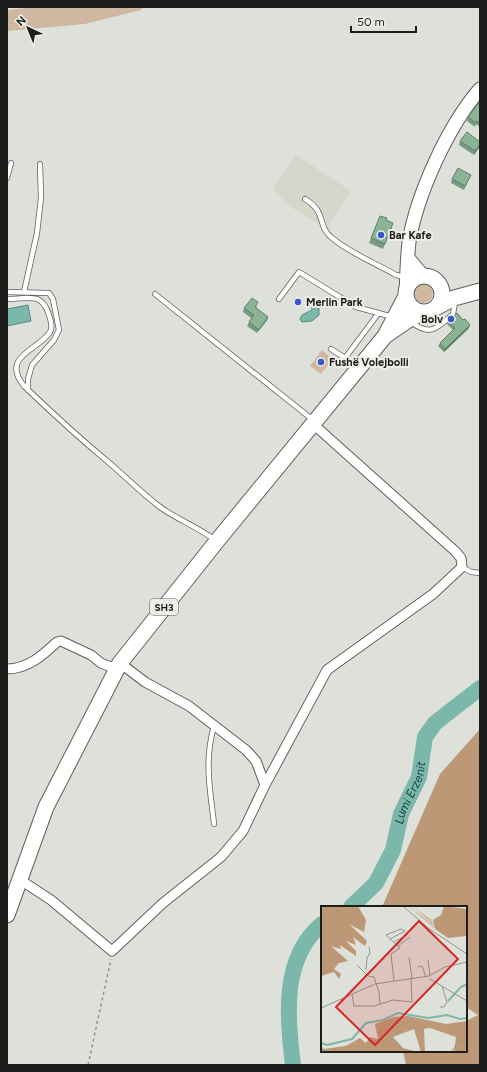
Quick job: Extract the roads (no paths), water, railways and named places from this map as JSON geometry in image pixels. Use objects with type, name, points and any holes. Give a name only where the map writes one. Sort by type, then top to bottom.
[{"type":"main road","points":[[408,258],[423,276],[436,280],[441,289],[442,297],[431,310],[412,308],[406,288],[408,258],[409,243],[415,218],[438,158],[454,125],[480,89]]},
{"type":"main road","name":"SH3","points":[[7,916],[46,807],[120,663],[313,422],[401,318],[406,288],[411,281],[423,276]]},
{"type":"main road","name":"SH3","points":[[441,289],[480,291]]},
{"type":"main road","name":"SH3","points":[[401,318],[431,310],[454,298],[480,291]]},
{"type":"street","points":[[19,880],[51,900],[112,951],[163,903],[221,857],[243,831],[265,785],[327,670],[433,594],[462,567],[461,558],[455,551],[313,422]]},
{"type":"street","points":[[7,669],[19,667],[34,661],[57,642],[61,641],[91,655],[101,663],[111,667],[120,663],[146,682],[189,706],[246,750],[256,761],[265,785]]},
{"type":"lane","points":[[7,178],[11,163]]},
{"type":"lane","points":[[24,292],[37,233],[41,198],[40,164]]},
{"type":"lane","points":[[304,199],[320,213],[323,227],[332,238],[396,274],[406,288]]},
{"type":"lane","points":[[280,299],[299,272],[356,307],[378,314],[401,318],[424,330],[435,329],[453,314],[454,298]]},
{"type":"lane","points":[[7,292],[49,293],[53,299],[59,325],[58,335],[32,365],[28,379],[28,390]]},
{"type":"lane","points":[[155,294],[313,422]]},
{"type":"lane","points":[[7,299],[35,298],[42,300],[47,305],[52,326],[49,334],[23,353],[15,365],[15,376],[54,416],[159,506],[217,541]]},
{"type":"lane","points":[[331,349],[344,358],[378,314]]},
{"type":"lane","points":[[462,567],[471,572],[480,573]]},
{"type":"lane","points":[[214,726],[209,746],[208,774],[214,824]]},
{"type":"water","points":[[315,300],[319,303],[319,315],[312,321],[302,322],[300,319],[302,315],[312,310],[311,303]]},
{"type":"water","points":[[28,305],[31,321],[7,326],[7,309]]},
{"type":"waterway","name":"Lumi Erzenit","points":[[352,906],[376,883],[393,850],[401,814],[419,777],[425,737],[435,723],[480,688]]},
{"type":"waterway","name":"Lumi Erzenit","points":[[293,1065],[289,1028],[290,990],[293,971],[299,954],[309,938],[321,925]]},
{"type":"place","name":"Bar Kafe","points":[[381,235]]},
{"type":"place","name":"Merlin Park","points":[[298,302]]},
{"type":"place","name":"Bolv","points":[[451,319]]},
{"type":"place","name":"Fushë Volejbolli","points":[[321,362]]}]
